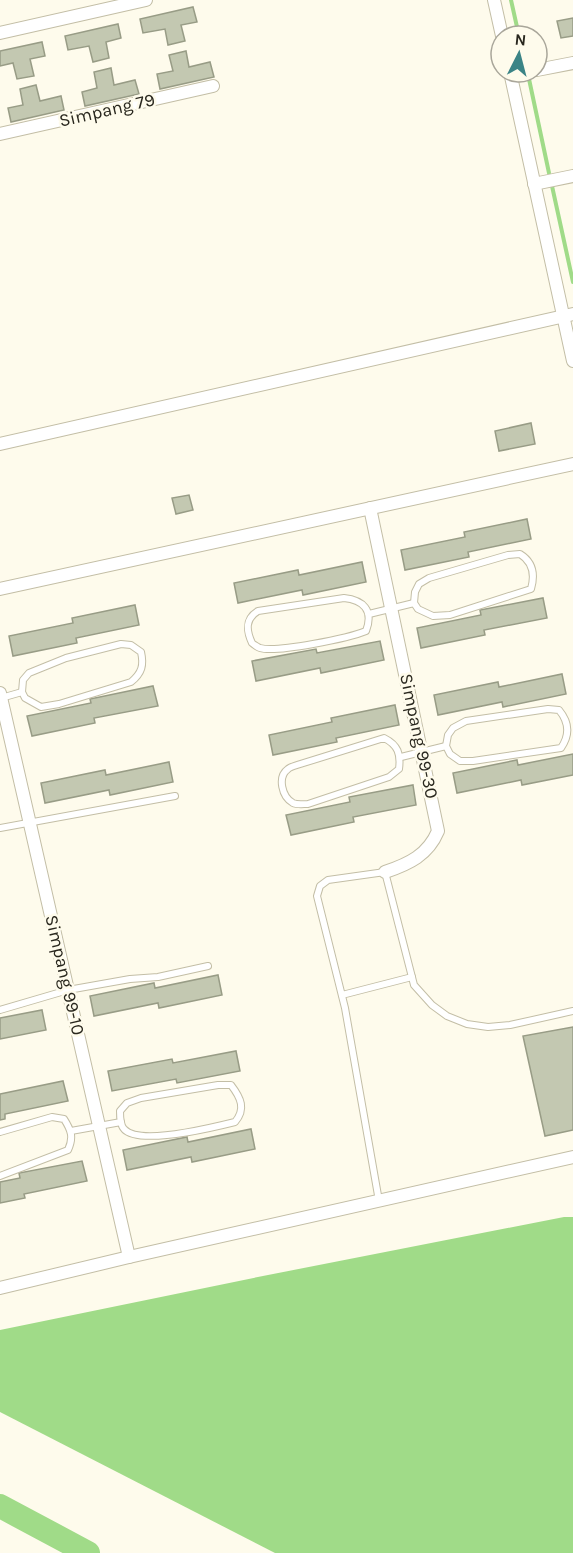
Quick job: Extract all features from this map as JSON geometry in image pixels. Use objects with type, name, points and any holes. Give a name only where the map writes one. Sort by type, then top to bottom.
[{"type":"street","points":[[0,33],[146,0]]},
{"type":"street","points":[[494,0],[499,24]]},
{"type":"street","points":[[549,68],[573,63]]},
{"type":"street","points":[[513,84],[534,184],[568,315],[573,361]]},
{"type":"street","name":"Simpang 79","points":[[0,134],[213,86]]},
{"type":"street","points":[[534,184],[573,176]]},
{"type":"street","points":[[0,444],[568,315]]},
{"type":"street","points":[[0,589],[573,464]]},
{"type":"street","name":"Simpang 99-30","points":[[370,508],[438,831],[433,842],[423,854],[385,872]]},
{"type":"street","name":"Simpang 99-10","points":[[0,696],[129,1257]]},
{"type":"street","points":[[0,1288],[573,1157]]},
{"type":"lane","points":[[520,554],[528,559],[532,568],[534,579],[531,589],[450,615],[433,616],[418,609],[414,603],[415,592],[419,584],[429,578],[508,555],[520,554]]},
{"type":"lane","points":[[344,598],[355,599],[366,605],[369,614],[366,630],[358,634],[272,649],[260,648],[252,643],[247,624],[250,616],[258,610],[344,598]]},
{"type":"lane","points":[[369,614],[414,603]]},
{"type":"lane","points":[[121,644],[131,645],[141,652],[143,663],[139,675],[131,682],[59,704],[41,707],[25,698],[22,692],[23,680],[28,673],[66,658],[121,644]]},
{"type":"lane","points":[[0,696],[22,692]]},
{"type":"lane","points":[[548,709],[559,710],[565,717],[568,730],[566,741],[561,748],[472,761],[460,761],[450,754],[446,746],[448,735],[453,728],[465,721],[548,709]]},
{"type":"lane","points":[[384,738],[394,743],[401,757],[399,769],[389,777],[308,804],[294,804],[286,797],[282,786],[283,776],[287,770],[384,738]]},
{"type":"lane","points":[[401,757],[422,750],[446,746]]},
{"type":"lane","points":[[0,828],[175,796]]},
{"type":"lane","points":[[385,872],[414,985],[432,1005],[447,1016],[467,1024],[488,1027],[510,1025],[573,1011]]},
{"type":"lane","name":"Simpang 99-30","points":[[342,995],[318,896],[320,886],[328,880],[385,872]]},
{"type":"lane","points":[[0,1010],[68,990],[208,966]]},
{"type":"lane","points":[[379,1202],[342,995],[412,977]]},
{"type":"lane","points":[[218,1084],[231,1085],[242,1105],[241,1116],[235,1122],[183,1132],[148,1136],[133,1135],[124,1130],[121,1122],[120,1111],[127,1103],[141,1098],[218,1084]]},
{"type":"lane","points":[[0,1132],[52,1117],[64,1119],[71,1131],[72,1142],[68,1150],[0,1176]]},
{"type":"lane","points":[[71,1131],[99,1124],[121,1122]]},
{"type":"shaded area","points":[[573,1217],[573,1553],[275,1553],[0,1412],[0,1330]]},
{"type":"building","points":[[193,7],[197,22],[181,25],[185,41],[168,45],[165,29],[143,33],[140,19]]},
{"type":"building","points":[[573,18],[573,36],[561,38],[557,21]]},
{"type":"building","points":[[118,24],[121,38],[106,42],[109,58],[93,62],[89,46],[68,50],[65,36]]},
{"type":"building","points":[[42,42],[45,56],[30,59],[34,76],[17,79],[13,63],[0,66],[0,51]]},
{"type":"building","points":[[186,51],[189,67],[210,62],[214,77],[160,89],[157,74],[173,71],[169,55]]},
{"type":"building","points":[[111,68],[114,85],[135,80],[139,94],[85,106],[82,92],[97,88],[94,72]]},
{"type":"building","points":[[36,85],[40,101],[61,96],[64,110],[11,122],[8,108],[23,105],[20,89]]},
{"type":"building","points":[[531,423],[535,444],[499,451],[495,431]]},
{"type":"building","points":[[189,495],[193,510],[176,514],[172,498]]},
{"type":"building","points":[[527,519],[531,539],[468,552],[469,557],[405,570],[401,550],[465,537],[464,532]]},
{"type":"building","points":[[362,562],[366,582],[303,595],[302,590],[238,603],[234,583],[298,570],[299,575]]},
{"type":"building","points":[[543,598],[547,618],[484,630],[485,635],[421,648],[417,628],[481,615],[480,610]]},
{"type":"building","points":[[135,605],[139,625],[76,638],[77,643],[13,656],[9,636],[73,623],[72,618]]},
{"type":"building","points":[[380,641],[384,660],[321,673],[320,668],[256,681],[252,661],[316,649],[317,653]]},
{"type":"building","points":[[562,674],[566,694],[503,707],[502,702],[438,715],[434,695],[498,682],[499,687]]},
{"type":"building","points":[[153,686],[158,706],[94,718],[95,723],[32,736],[27,716],[91,703],[90,699]]},
{"type":"building","points":[[395,705],[399,725],[336,738],[337,742],[273,755],[269,735],[332,722],[331,718]]},
{"type":"building","points":[[573,754],[573,775],[522,785],[521,780],[457,793],[453,773],[517,760],[518,765]]},
{"type":"building","points":[[169,762],[173,782],[110,795],[109,790],[45,803],[41,783],[105,770],[106,775]]},
{"type":"building","points":[[413,785],[416,805],[353,817],[354,822],[291,835],[286,815],[350,802],[349,797]]},
{"type":"building","points":[[218,975],[222,995],[159,1008],[158,1003],[94,1016],[90,996],[154,983],[155,988]]},
{"type":"building","points":[[42,1010],[46,1030],[0,1039],[0,1018]]},
{"type":"building","points":[[573,1027],[573,1130],[545,1136],[523,1036]]},
{"type":"building","points":[[236,1051],[240,1071],[177,1083],[176,1079],[112,1091],[108,1071],[172,1059],[173,1063]]},
{"type":"building","points":[[63,1081],[68,1101],[5,1114],[5,1119],[0,1120],[0,1094]]},
{"type":"building","points":[[251,1129],[255,1149],[192,1162],[191,1157],[127,1170],[123,1150],[187,1137],[188,1142]]},
{"type":"building","points":[[82,1161],[87,1181],[24,1194],[25,1198],[0,1203],[0,1182],[20,1178],[19,1173]]},
{"type":"waterway","points":[[511,0],[516,24]]},
{"type":"waterway","points":[[530,84],[549,173]]},
{"type":"waterway","points":[[552,186],[573,282]]},
{"type":"waterway","points":[[0,1506],[88,1553]]}]
